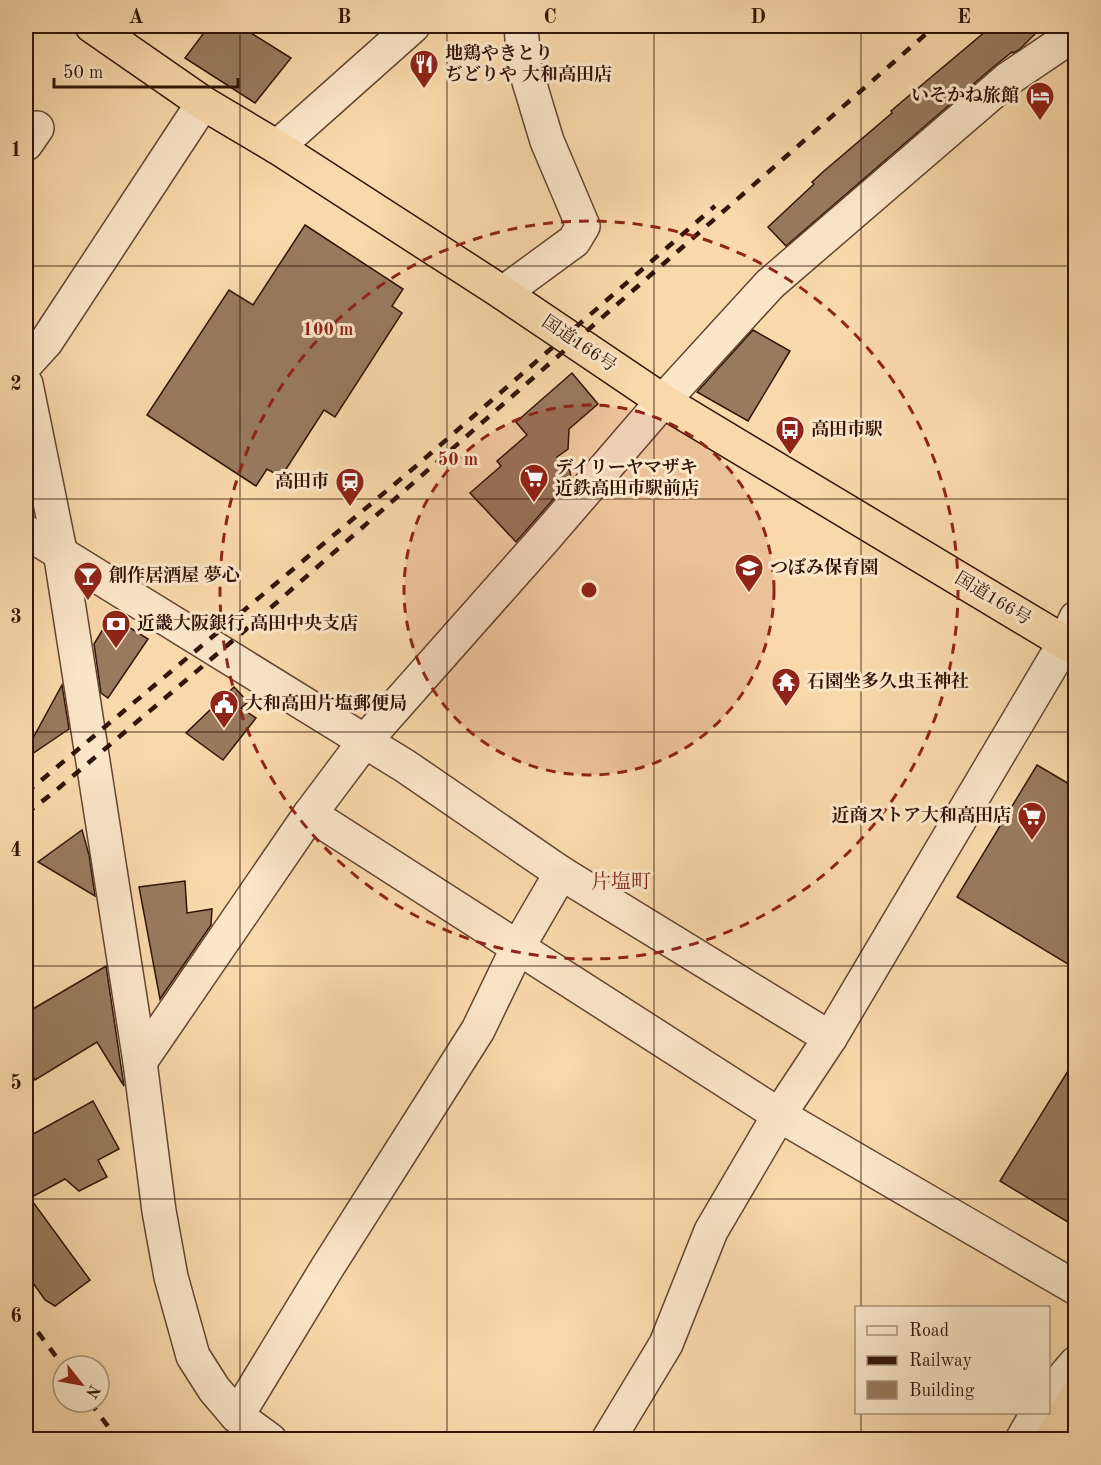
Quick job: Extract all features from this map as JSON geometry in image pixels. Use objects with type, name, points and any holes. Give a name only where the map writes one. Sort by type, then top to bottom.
[{"type":"highway","name":"国道166号","points":[[92,26],[203,104],[277,147],[503,293],[663,401],[1072,636]]},
{"type":"highway","points":[[1051,1440],[1076,1397]]},
{"type":"street","points":[[277,147],[413,26]]},
{"type":"street","points":[[503,293],[574,241],[583,226],[547,141],[524,65],[521,26]]},
{"type":"street","points":[[140,1062],[310,814],[363,742],[663,401],[770,284],[1008,79],[1076,33]]},
{"type":"street","points":[[26,364],[46,342],[203,104]]},
{"type":"street","points":[[26,384],[60,551],[140,1062],[159,1211],[171,1277],[193,1356],[214,1389],[237,1416],[270,1440]]},
{"type":"street","points":[[26,531],[405,766],[561,873],[830,1038]]},
{"type":"street","points":[[608,1440],[666,1344],[711,1231],[779,1115],[830,1038],[1072,636]]},
{"type":"street","points":[[310,814],[779,1115],[1076,1288]]},
{"type":"street","points":[[237,1416],[478,1030],[518,947],[561,873]]},
{"type":"street","points":[[1050,1393],[1076,1362]]},
{"type":"street","points":[[1022,1440],[1037,1414]]},
{"type":"building","points":[[209,26],[240,26],[291,58],[255,103],[185,58]]},
{"type":"building","points":[[992,26],[1043,26],[1020,49],[1012,52],[992,68],[786,246],[768,227],[814,184],[812,182],[824,171]]},
{"type":"building","points":[[305,225],[403,289],[392,306],[402,313],[335,417],[324,410],[281,477],[267,469],[256,486],[147,415],[229,290],[253,305]]},
{"type":"building","points":[[753,330],[790,351],[748,421],[697,392]]},
{"type":"building","points":[[572,373],[598,404],[569,429],[568,449],[557,457],[570,471],[571,479],[516,542],[470,493],[501,466],[497,461],[527,435],[516,422]]},
{"type":"building","points":[[111,616],[148,639],[108,698],[101,693],[94,644]]},
{"type":"building","points":[[62,685],[69,729],[26,758],[26,751]]},
{"type":"building","points":[[234,687],[248,702],[241,708],[256,718],[223,760],[186,733]]},
{"type":"building","name":"近商ストア大和高田店","points":[[1037,765],[1076,788],[1076,969],[957,897]]},
{"type":"building","points":[[82,830],[89,855],[95,896],[38,862]]},
{"type":"building","points":[[185,881],[187,913],[212,909],[211,925],[160,999],[139,887]]},
{"type":"building","points":[[106,966],[124,1086],[97,1042],[35,1080],[26,1064],[26,1013]]},
{"type":"building","points":[[1076,1058],[1076,1227],[1000,1181]]},
{"type":"building","points":[[93,1101],[119,1149],[98,1160],[107,1177],[79,1191],[65,1179],[30,1198],[90,1280],[55,1306],[45,1300],[26,1273],[26,1138]]},
{"type":"railway","points":[[26,814],[243,632],[935,26]]},
{"type":"railway","points":[[26,793],[415,467],[715,206]]},
{"type":"railway","points":[[26,1316],[54,1354]]},
{"type":"railway","points":[[99,1414],[118,1440]]},
{"type":"place","name":"地鶏やきとり ぢどりや 大和高田店","points":[[424,90]]},
{"type":"place","name":"いそかね旅館","points":[[1040,122]]},
{"type":"place","name":"高田市駅","points":[[790,456]]},
{"type":"place","name":"デイリーヤマザキ 近鉄高田市駅前店","points":[[534,504]]},
{"type":"place","name":"高田市","points":[[350,508]]},
{"type":"place","name":"つぼみ保育園","points":[[749,594]]},
{"type":"place","name":"創作居酒屋 夢心","points":[[88,602]]},
{"type":"place","name":"近畿大阪銀行 高田中央支店","points":[[116,650]]},
{"type":"place","name":"石園坐多久虫玉神社","points":[[786,708]]},
{"type":"place","name":"大和高田片塩郵便局","points":[[224,730]]},
{"type":"place","name":"近商ストア大和高田店","points":[[1032,842]]},
{"type":"district","name":"片塩町","points":[[621,883]]}]
